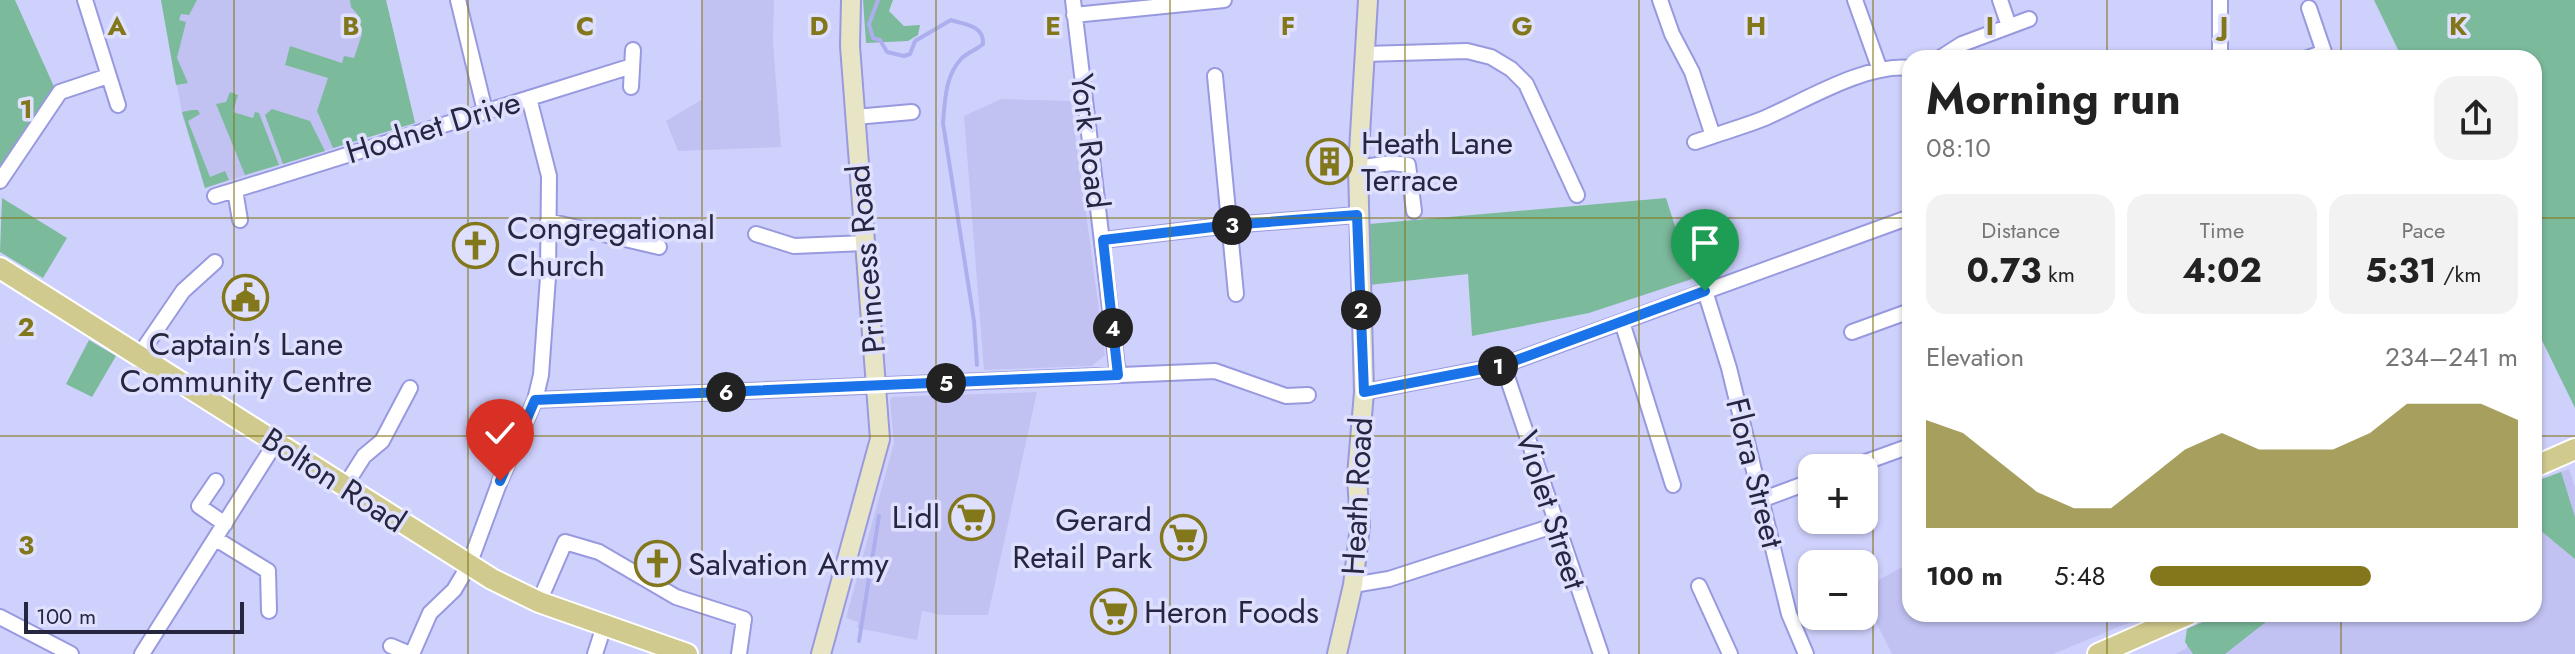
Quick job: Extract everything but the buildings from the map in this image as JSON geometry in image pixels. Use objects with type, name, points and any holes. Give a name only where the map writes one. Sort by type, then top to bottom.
[{"type":"main road","name":"Bolton Road","points":[[0,268],[469,565],[539,602],[687,654]]},
{"type":"main road","points":[[2542,464],[2574,453]]},
{"type":"main road","points":[[2098,654],[2154,622]]},
{"type":"street","points":[[85,0],[118,105]]},
{"type":"street","points":[[458,0],[485,111]]},
{"type":"street","name":"Princess Road","points":[[821,654],[880,439],[850,46],[851,0]]},
{"type":"street","points":[[1074,7],[1224,0]]},
{"type":"street","name":"Heath Road","points":[[1337,654],[1353,585],[1360,526],[1357,476],[1364,392],[1357,215],[1368,0]]},
{"type":"street","points":[[1660,0],[1672,34],[1692,72],[1713,136]]},
{"type":"street","points":[[1855,0],[1880,70]]},
{"type":"street","points":[[2000,0],[2009,26]]},
{"type":"street","points":[[2220,0],[2220,50]]},
{"type":"street","name":"York Road","points":[[1074,7],[1118,375]]},
{"type":"street","points":[[2309,8],[2323,50]]},
{"type":"street","points":[[1953,50],[2029,19]]},
{"type":"street","points":[[631,87],[633,50]]},
{"type":"street","points":[[1365,54],[1467,51],[1491,57],[1511,69],[1526,84],[1577,195]]},
{"type":"street","name":"Hodnet Drive","points":[[215,196],[632,66]]},
{"type":"street","points":[[1695,142],[1766,117],[1805,97],[1880,70],[1902,67]]},
{"type":"street","points":[[0,181],[60,92],[108,76]]},
{"type":"street","points":[[1215,76],[1236,294]]},
{"type":"street","points":[[391,646],[411,654],[430,613],[454,590],[469,565],[500,481],[535,400],[541,375],[548,277],[549,176],[529,98]]},
{"type":"street","points":[[855,117],[912,112]]},
{"type":"street","points":[[1358,168],[1391,163],[1408,165],[1414,211]]},
{"type":"street","points":[[235,190],[240,220]]},
{"type":"street","points":[[1103,240],[1230,225],[1357,215]]},
{"type":"street","points":[[1364,392],[1503,365],[1902,220]]},
{"type":"street","points":[[548,221],[659,247]]},
{"type":"street","points":[[756,234],[794,246],[865,243]]},
{"type":"street","points":[[140,354],[183,291],[215,262]]},
{"type":"street","name":"Flora Street","points":[[1705,291],[1729,368],[1789,614],[1806,654]]},
{"type":"street","points":[[1852,332],[1902,314]]},
{"type":"street","points":[[1622,322],[1673,485]]},
{"type":"street","name":"Violet Street","points":[[1503,365],[1601,654]]},
{"type":"street","points":[[535,400],[1215,371],[1286,396],[1308,395]]},
{"type":"street","points":[[345,486],[364,456],[382,441],[410,388]]},
{"type":"street","points":[[142,654],[276,442]]},
{"type":"street","points":[[1878,458],[1902,449]]},
{"type":"street","points":[[216,481],[199,506],[225,524]]},
{"type":"street","points":[[1761,500],[1798,486]]},
{"type":"street","points":[[1353,585],[1389,579],[1556,525]]},
{"type":"street","points":[[216,539],[274,568],[269,611]]},
{"type":"street","points":[[539,602],[565,542],[599,552],[676,597],[744,619],[739,654]]},
{"type":"street","points":[[1699,586],[1730,654]]},
{"type":"street","points":[[0,617],[71,654]]},
{"type":"street","points":[[595,654],[604,626]]},
{"type":"shaded area","points":[[161,0],[386,0],[415,123],[205,188],[183,118]]},
{"type":"shaded area","points":[[703,0],[774,0],[773,42],[781,147],[678,151],[666,121],[701,100]]},
{"type":"shaded area","points":[[1001,99],[1071,101],[1105,355],[1092,366],[984,370],[964,116]]},
{"type":"shaded area","points":[[1037,392],[988,615],[942,615],[922,611],[917,640],[857,628],[858,622],[846,618],[894,443],[892,397]]},
{"type":"shaded area","points":[[2569,469],[2575,487],[2575,654],[2175,654],[2187,648],[2187,629],[2203,622],[2542,622],[2542,479]]},
{"type":"shaded area","points":[[1902,567],[1902,622],[2131,622],[2053,654],[1892,654],[1878,626],[1878,580]]},
{"type":"green space","points":[[0,0],[15,0],[56,91],[0,180]]},
{"type":"green space","points":[[161,0],[197,0],[189,15],[181,14],[179,20],[186,22],[177,58],[188,83],[176,85]]},
{"type":"green space","points":[[350,0],[386,0],[415,123],[333,148],[317,111],[328,78],[285,65],[290,46],[342,63],[344,56],[354,58],[362,34],[354,30],[358,15],[351,7]]},
{"type":"green space","points":[[863,0],[893,0],[889,11],[904,26],[920,25],[918,35],[908,41],[866,43]]},
{"type":"green space","points":[[2374,0],[2575,0],[2575,408],[2542,340],[2542,50],[2398,50]]},
{"type":"green space","points":[[230,92],[238,95],[233,112],[253,118],[255,112],[259,113],[279,165],[245,175],[216,104],[226,102]]},
{"type":"green space","points":[[272,109],[310,121],[325,151],[283,164],[265,115]]},
{"type":"green space","points":[[198,110],[200,114],[188,121],[210,177],[225,171],[229,180],[205,188],[182,112]]},
{"type":"green space","points":[[2,198],[67,238],[43,278],[0,252]]},
{"type":"green space","points":[[1666,198],[1692,279],[1589,313],[1472,336],[1468,274],[1369,285],[1369,224]]},
{"type":"green space","points":[[89,340],[116,356],[92,397],[66,384]]},
{"type":"green space","points":[[2561,472],[2575,517],[2575,559],[2542,532],[2542,479]]},
{"type":"green space","points":[[2203,622],[2266,622],[2225,654],[2193,654],[2185,642],[2187,629]]},
{"type":"waterway","points":[[878,0],[869,24],[873,38],[880,40],[887,52],[904,56],[910,54],[915,41],[951,20],[977,29],[982,38],[983,44],[961,59],[952,73],[943,123],[974,321],[977,365]]},
{"type":"waterway","points":[[859,641],[879,516]]},
{"type":"place","name":"Heath Lane Terrace","points":[[1330,161]]},
{"type":"place","name":"Congregational Church","points":[[476,246]]},
{"type":"place","name":"Captain's Lane Community Centre","points":[[246,297]]},
{"type":"place","name":"Lidl","points":[[971,517]]},
{"type":"place","name":"Gerard Retail Park","points":[[1183,538]]},
{"type":"place","name":"Salvation Army","points":[[657,564]]},
{"type":"place","name":"Heron Foods","points":[[1113,612]]},
{"type":"route","points":[[500,481],[535,400],[1118,375],[1103,240],[1230,225],[1357,215],[1364,392],[1503,365],[1705,291]]}]
